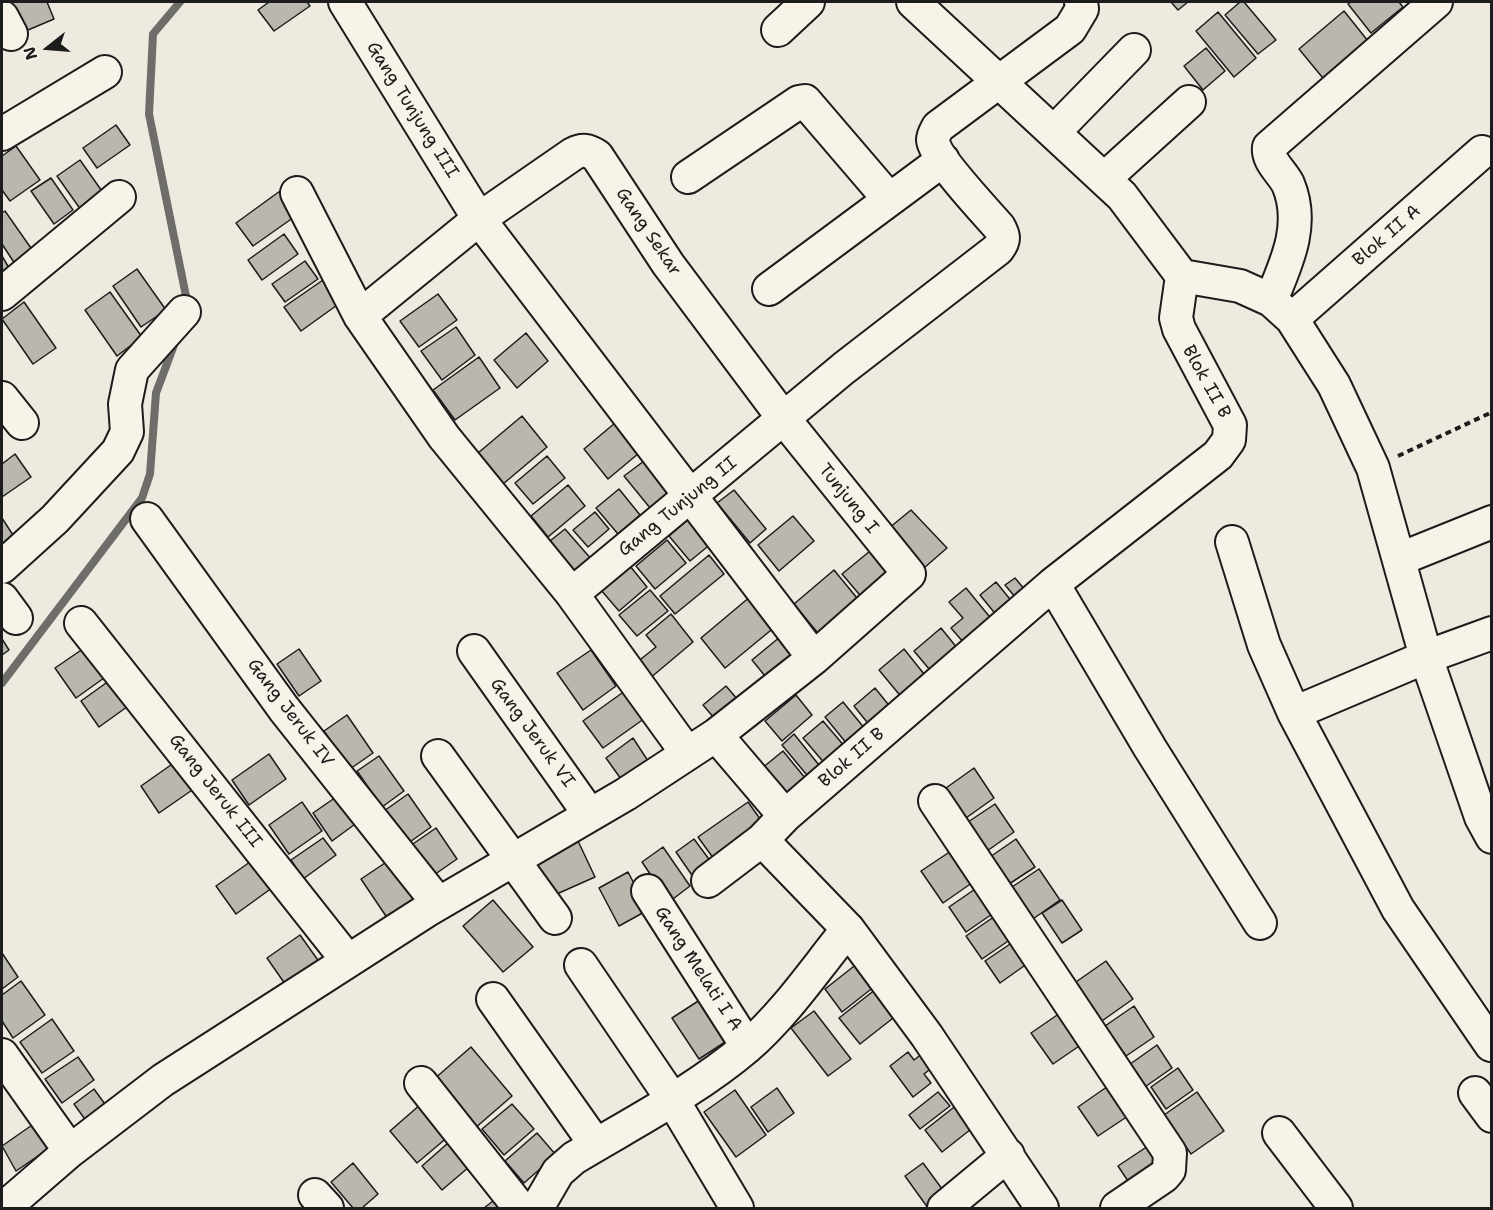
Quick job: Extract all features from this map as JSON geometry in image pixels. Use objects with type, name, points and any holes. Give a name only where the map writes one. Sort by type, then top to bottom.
[{"type":"street","name":"Gang Tunjung III","points":[[345,2],[479,219],[813,658]]},
{"type":"street","points":[[778,30],[808,2]]},
{"type":"street","points":[[913,2],[1128,203],[1182,276],[1240,286],[1281,310],[1334,385],[1373,468],[1426,657],[1481,817],[1491,837]]},
{"type":"street","points":[[769,289],[943,160],[934,147],[932,137],[938,127],[1070,29],[1082,9],[1082,2]]},
{"type":"street","points":[[1281,310],[1296,226],[1290,192],[1281,171],[1269,157],[1269,147],[1436,2]]},
{"type":"street","points":[[1054,132],[1134,50]]},
{"type":"street","points":[[2,134],[105,72]]},
{"type":"street","points":[[688,177],[802,101],[810,104],[889,199]]},
{"type":"street","points":[[1104,179],[1189,102]]},
{"type":"street","name":"Gang Sekar","points":[[479,219],[573,154],[584,150],[591,152],[597,156],[668,264],[784,419]]},
{"type":"street","name":"Blok II A","points":[[1281,310],[1482,152]]},
{"type":"street","name":"Gang Tunjung II","points":[[572,594],[844,368],[992,255],[1003,242],[999,227],[943,160]]},
{"type":"street","points":[[297,193],[360,316],[444,437],[572,594],[687,753]]},
{"type":"street","points":[[2,294],[119,197]]},
{"type":"street","points":[[360,316],[479,219]]},
{"type":"street","name":"Blok II B","points":[[708,881],[762,840],[785,816],[1053,584],[1218,455],[1229,440],[1230,425],[1179,329],[1176,318],[1182,276]]},
{"type":"street","points":[[2,567],[55,519],[118,451],[127,432],[125,404],[132,370],[136,362],[184,312]]},
{"type":"street","points":[[2,398],[22,423]]},
{"type":"street","name":"Tunjung I","points":[[784,419],[908,573],[907,578],[813,658]]},
{"type":"street","name":"Gang Jeruk IV","points":[[147,519],[284,709],[438,903]]},
{"type":"street","points":[[1400,559],[1491,522]]},
{"type":"street","points":[[1232,542],[1264,645],[1293,713],[1398,909],[1491,1045]]},
{"type":"street","points":[[1053,584],[1150,748],[1260,923]]},
{"type":"street","name":"Gang Jeruk III","points":[[81,623],[348,961]]},
{"type":"street","points":[[1293,713],[1426,657],[1491,633]]},
{"type":"street","name":"Gang Jeruk VI","points":[[474,651],[590,815]]},
{"type":"street","points":[[4,1209],[70,1151],[163,1080],[438,903],[590,815],[716,735],[813,658]]},
{"type":"street","points":[[716,735],[785,816]]},
{"type":"street","points":[[438,756],[555,918]]},
{"type":"street","points":[[935,801],[1170,1153],[1169,1170],[1164,1176],[1117,1209]]},
{"type":"street","points":[[762,840],[848,928],[927,1036],[1042,1209]]},
{"type":"street","name":"Gang Melati I A","points":[[648,891],[747,1046]]},
{"type":"street","points":[[537,1209],[558,1172],[574,1158],[716,1071],[747,1046],[769,1025],[848,928]]},
{"type":"street","points":[[582,965],[672,1099],[737,1209]]},
{"type":"street","points":[[493,999],[596,1145]]},
{"type":"street","points":[[2,1055],[70,1151]]},
{"type":"street","points":[[421,1083],[520,1209]]},
{"type":"street","points":[[1279,1133],[1336,1209]]},
{"type":"street","points":[[944,1209],[1008,1155]]},
{"type":"path","points":[[1373,468],[1490,413]]},
{"type":"building","points":[[9,2],[47,2],[54,19],[21,33]]},
{"type":"building","points":[[269,2],[307,2],[310,6],[274,31],[258,10]]},
{"type":"building","points":[[1171,2],[1188,2],[1178,10]]},
{"type":"building","points":[[1240,2],[1244,2],[1276,40],[1258,54],[1225,15]]},
{"type":"building","points":[[1351,2],[1399,2],[1403,7],[1371,33],[1348,4]]},
{"type":"building","points":[[1344,11],[1372,46],[1327,83],[1299,49]]},
{"type":"building","points":[[1218,12],[1256,58],[1234,77],[1196,31]]},
{"type":"building","points":[[1206,48],[1225,71],[1203,90],[1184,66]]},
{"type":"building","points":[[116,125],[130,145],[97,168],[83,148]]},
{"type":"building","points":[[16,146],[40,180],[10,201],[2,190],[2,156]]},
{"type":"building","points":[[80,160],[104,194],[81,210],[57,176]]},
{"type":"building","points":[[51,178],[73,210],[54,224],[31,191]]},
{"type":"building","points":[[280,191],[297,215],[253,246],[236,223]]},
{"type":"building","points":[[5,211],[33,251],[15,264],[2,244],[2,213]]},
{"type":"building","points":[[284,234],[298,254],[262,280],[248,260]]},
{"type":"building","points":[[2,256],[9,268],[2,273]]},
{"type":"building","points":[[305,261],[318,279],[285,302],[272,284]]},
{"type":"building","points":[[137,269],[166,310],[141,327],[113,286]]},
{"type":"building","points":[[323,280],[340,303],[301,331],[284,307]]},
{"type":"building","points":[[110,292],[142,337],[117,356],[85,310]]},
{"type":"building","points":[[438,294],[457,320],[419,347],[400,321]]},
{"type":"building","points":[[24,302],[56,348],[33,364],[2,319]]},
{"type":"building","points":[[456,327],[475,355],[442,380],[421,351]]},
{"type":"building","points":[[526,333],[548,361],[517,388],[494,360]]},
{"type":"building","points":[[479,357],[500,388],[455,420],[433,390]]},
{"type":"building","points":[[522,416],[547,447],[503,484],[478,453]]},
{"type":"building","points":[[615,423],[639,453],[608,479],[584,449]]},
{"type":"building","points":[[15,454],[31,477],[2,497],[2,464]]},
{"type":"building","points":[[547,456],[565,478],[533,504],[515,483]]},
{"type":"building","points":[[644,461],[674,497],[655,514],[624,476]]},
{"type":"building","points":[[568,485],[585,506],[548,537],[531,516]]},
{"type":"building","points":[[619,489],[640,515],[618,534],[596,508]]},
{"type":"building","points":[[734,490],[766,529],[750,543],[717,503]]},
{"type":"building","points":[[911,510],[947,548],[917,574],[883,533]]},
{"type":"building","points":[[595,512],[609,529],[588,547],[573,530]]},
{"type":"building","points":[[793,516],[814,541],[779,571],[758,545]]},
{"type":"building","points":[[691,517],[712,543],[690,561],[669,536]]},
{"type":"building","points":[[2,518],[20,546],[2,559]]},
{"type":"building","points":[[565,529],[592,560],[571,577],[545,545]]},
{"type":"building","points":[[667,540],[686,563],[655,589],[636,566]]},
{"type":"building","points":[[881,542],[908,575],[870,607],[842,574]]},
{"type":"building","points":[[709,555],[724,574],[675,614],[660,596]]},
{"type":"building","points":[[630,566],[647,587],[619,611],[601,590]]},
{"type":"building","points":[[834,570],[866,609],[826,643],[794,604]]},
{"type":"building","points":[[1015,578],[1031,597],[1022,605],[1005,585]]},
{"type":"building","points":[[996,582],[1018,609],[1002,622],[980,595]]},
{"type":"building","points":[[966,588],[998,627],[970,650],[951,628],[963,618],[949,602]]},
{"type":"building","points":[[650,590],[668,611],[637,636],[619,615]]},
{"type":"building","points":[[751,596],[776,626],[725,668],[701,638]]},
{"type":"building","points":[[671,614],[693,642],[649,679],[636,663],[656,647],[646,635]]},
{"type":"building","points":[[941,628],[962,654],[935,676],[914,651]]},
{"type":"building","points":[[786,632],[807,658],[774,687],[752,660]]},
{"type":"building","points":[[2,639],[9,650],[2,655]]},
{"type":"building","points":[[90,644],[111,673],[76,698],[55,668]]},
{"type":"building","points":[[299,649],[321,681],[299,696],[277,664]]},
{"type":"building","points":[[904,649],[932,684],[908,705],[879,670]]},
{"type":"building","points":[[591,650],[616,686],[583,710],[557,673]]},
{"type":"building","points":[[113,678],[131,704],[99,727],[81,701]]},
{"type":"building","points":[[726,686],[744,707],[721,726],[703,705]]},
{"type":"building","points":[[629,688],[648,716],[603,748],[583,721]]},
{"type":"building","points":[[875,688],[896,714],[875,732],[854,706]]},
{"type":"building","points":[[796,695],[812,715],[782,741],[765,721]]},
{"type":"building","points":[[843,702],[870,735],[852,750],[825,717]]},
{"type":"building","points":[[347,715],[373,753],[350,769],[324,731]]},
{"type":"building","points":[[823,721],[846,748],[826,765],[803,738]]},
{"type":"building","points":[[794,734],[823,770],[811,780],[782,745]]},
{"type":"building","points":[[633,738],[652,767],[626,786],[606,758]]},
{"type":"building","points":[[783,751],[810,784],[788,802],[761,769]]},
{"type":"building","points":[[269,754],[286,779],[249,805],[232,780]]},
{"type":"building","points":[[379,756],[404,791],[382,807],[357,771]]},
{"type":"building","points":[[178,760],[198,786],[159,813],[141,786]]},
{"type":"building","points":[[974,768],[994,798],[966,818],[946,788]]},
{"type":"building","points":[[408,794],[431,827],[407,844],[384,811]]},
{"type":"building","points":[[339,795],[358,822],[332,841],[313,813]]},
{"type":"building","points":[[302,802],[322,831],[289,854],[269,825]]},
{"type":"building","points":[[748,802],[768,830],[719,866],[698,837]]},
{"type":"building","points":[[995,804],[1014,832],[987,851],[968,822]]},
{"type":"building","points":[[436,828],[457,859],[431,877],[410,846]]},
{"type":"building","points":[[323,838],[336,855],[303,879],[291,860]]},
{"type":"building","points":[[694,839],[717,870],[698,884],[676,852]]},
{"type":"building","points":[[1016,839],[1035,867],[1006,886],[987,859]]},
{"type":"building","points":[[578,841],[595,877],[550,897],[534,861]]},
{"type":"building","points":[[663,847],[690,886],[669,902],[642,862]]},
{"type":"building","points":[[957,847],[979,878],[943,903],[921,871]]},
{"type":"building","points":[[257,857],[276,885],[236,914],[216,886]]},
{"type":"building","points":[[391,859],[423,907],[394,928],[361,879]]},
{"type":"building","points":[[1039,869],[1060,900],[1030,921],[1009,889]]},
{"type":"building","points":[[628,872],[648,910],[619,926],[599,888]]},
{"type":"building","points":[[981,885],[998,910],[966,932],[949,907]]},
{"type":"building","points":[[493,900],[533,947],[503,972],[463,926]]},
{"type":"building","points":[[1062,900],[1082,930],[1062,943],[1042,913]]},
{"type":"building","points":[[998,914],[1014,937],[982,959],[966,936]]},
{"type":"building","points":[[300,935],[325,970],[292,994],[267,958]]},
{"type":"building","points":[[1016,940],[1031,961],[1000,983],[985,961]]},
{"type":"building","points":[[2,953],[18,977],[2,989]]},
{"type":"building","points":[[1106,961],[1133,999],[1099,1023],[1073,984]]},
{"type":"building","points":[[858,963],[875,986],[842,1012],[825,989]]},
{"type":"building","points":[[21,981],[45,1015],[13,1038],[2,1021],[2,995]]},
{"type":"building","points":[[876,989],[897,1015],[860,1044],[839,1018]]},
{"type":"building","points":[[709,994],[736,1035],[699,1059],[672,1018]]},
{"type":"building","points":[[1134,1006],[1154,1037],[1126,1056],[1105,1026]]},
{"type":"building","points":[[814,1011],[851,1059],[828,1076],[791,1028]]},
{"type":"building","points":[[1063,1011],[1085,1042],[1053,1064],[1031,1033]]},
{"type":"building","points":[[52,1019],[74,1051],[42,1073],[20,1042]]},
{"type":"building","points":[[1157,1045],[1172,1068],[1142,1089],[1126,1067]]},
{"type":"building","points":[[471,1047],[512,1096],[474,1129],[433,1080]]},
{"type":"building","points":[[928,1049],[938,1063],[924,1074],[931,1083],[913,1097],[890,1066],[908,1052],[914,1060]]},
{"type":"building","points":[[78,1057],[94,1080],[62,1103],[45,1079]]},
{"type":"building","points":[[1178,1068],[1193,1090],[1166,1109],[1151,1087]]},
{"type":"building","points":[[1111,1084],[1131,1114],[1098,1136],[1078,1107]]},
{"type":"building","points":[[777,1088],[794,1113],[768,1132],[751,1107]]},
{"type":"building","points":[[94,1089],[110,1111],[89,1125],[74,1104]]},
{"type":"building","points":[[735,1090],[766,1135],[736,1157],[704,1112]]},
{"type":"building","points":[[938,1092],[950,1106],[920,1129],[909,1115]]},
{"type":"building","points":[[1197,1092],[1224,1131],[1191,1154],[1164,1115]]},
{"type":"building","points":[[421,1104],[449,1136],[417,1163],[390,1131]]},
{"type":"building","points":[[512,1104],[534,1129],[504,1155],[482,1129]]},
{"type":"building","points":[[958,1104],[975,1126],[942,1152],[925,1130]]},
{"type":"building","points":[[35,1123],[51,1147],[16,1171],[2,1146]]},
{"type":"building","points":[[537,1133],[556,1155],[524,1183],[505,1161]]},
{"type":"building","points":[[448,1143],[469,1167],[442,1190],[422,1166]]},
{"type":"building","points":[[1148,1146],[1162,1167],[1132,1187],[1118,1166]]},
{"type":"building","points":[[353,1163],[378,1194],[362,1208],[353,1208],[331,1182]]},
{"type":"building","points":[[923,1163],[948,1197],[931,1208],[928,1208],[905,1176]]},
{"type":"building","points":[[493,1201],[500,1208],[484,1208]]},
{"type":"waterway","points":[[180,2],[153,34],[149,114],[188,306]]},
{"type":"waterway","points":[[2,683],[142,498],[150,474],[156,393],[177,337]]}]
